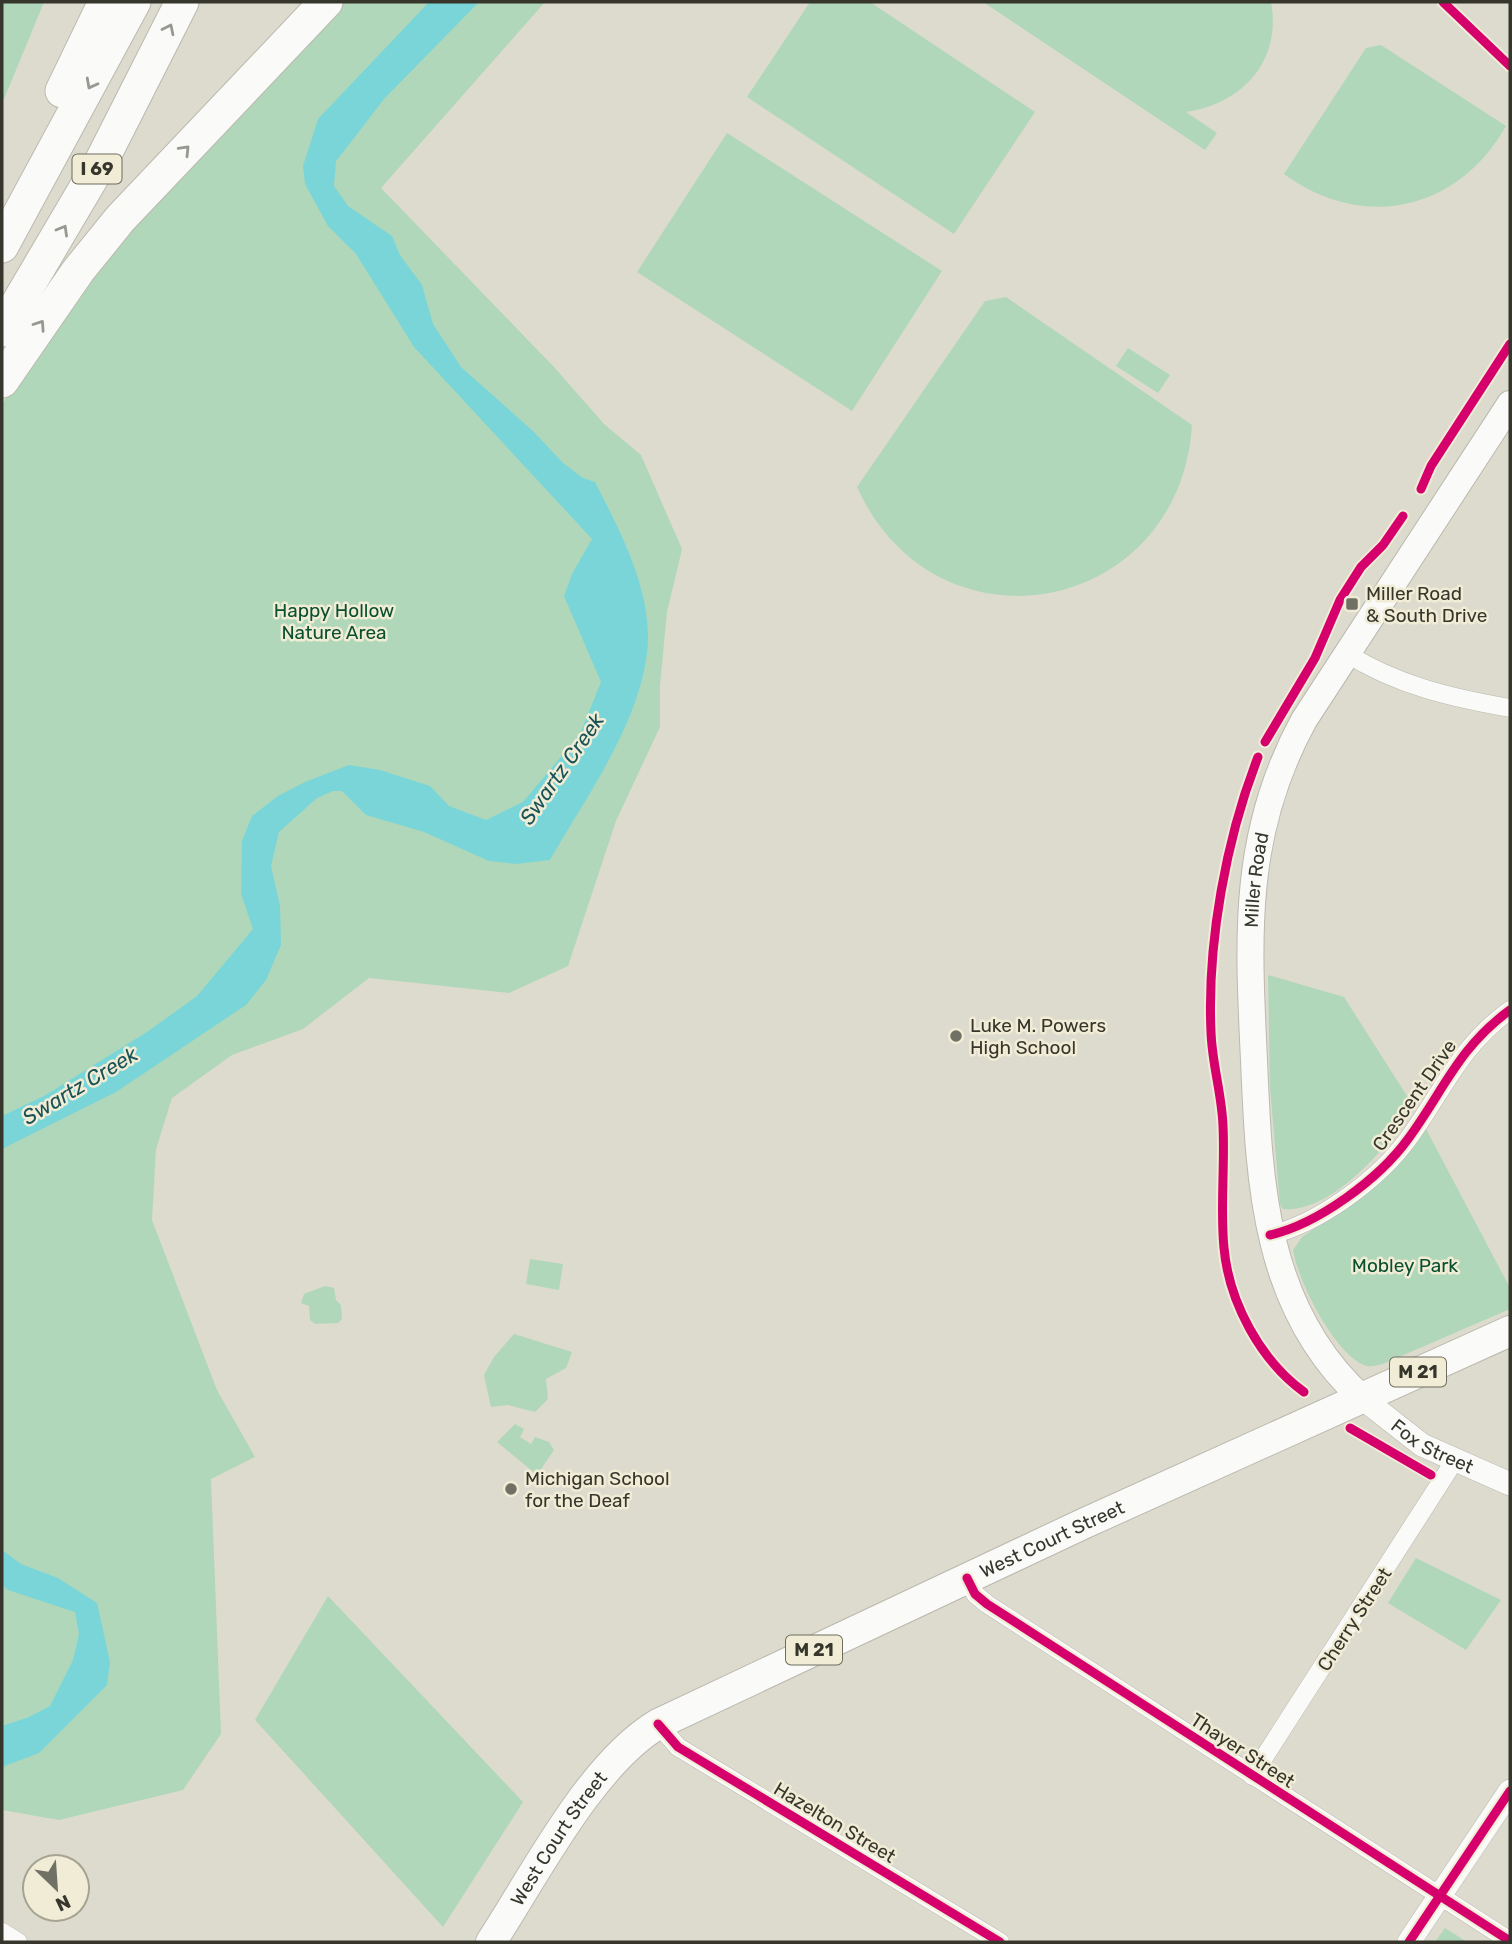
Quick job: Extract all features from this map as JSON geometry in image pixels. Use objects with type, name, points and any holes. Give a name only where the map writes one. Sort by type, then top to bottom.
[{"type":"highway","points":[[2,204],[72,74],[105,2]]},
{"type":"highway","name":"I 69","points":[[2,246],[134,2]]},
{"type":"highway","name":"I 69","points":[[2,330],[101,162],[182,2]]},
{"type":"highway","points":[[2,381],[78,271],[120,219],[326,2]]},
{"type":"main road","name":"Miller Road","points":[[1362,1398],[1331,1366],[1302,1320],[1283,1282],[1270,1235],[1257,1135],[1249,937],[1252,873],[1260,832],[1277,776],[1304,720],[1510,404]]},
{"type":"main road","name":"West Court Street","points":[[500,1939],[601,1775],[629,1744],[658,1724],[967,1578],[1510,1331]]},
{"type":"street","points":[[1346,653],[1385,674],[1428,690],[1510,708]]},
{"type":"street","name":"Crescent Drive","points":[[1270,1235],[1300,1226],[1382,1168],[1408,1140],[1464,1053],[1510,1010]]},
{"type":"street","name":"Fox Street","points":[[1362,1398],[1416,1441],[1510,1484]]},
{"type":"street","name":"Cherry Street","points":[[1252,1776],[1455,1460]]},
{"type":"street","name":"Thayer Street","points":[[967,1578],[975,1594],[987,1604],[1510,1941]]},
{"type":"street","name":"Hazelton Street","points":[[658,1724],[678,1747],[1000,1942]]},
{"type":"street","points":[[1409,1942],[1510,1791]]},
{"type":"street","points":[[2,1932],[18,1942]]},
{"type":"green space","points":[[2,2],[44,2],[2,104]]},
{"type":"green space","name":"Happy Hollow Nature Area","points":[[345,2],[545,2],[381,188],[554,367],[604,424],[641,455],[682,549],[667,612],[660,685],[660,727],[616,821],[568,966],[509,993],[369,978],[303,1029],[232,1055],[172,1098],[156,1149],[152,1220],[217,1390],[255,1457],[211,1479],[221,1734],[183,1790],[59,1820],[2,1810],[2,404],[130,225]]},
{"type":"green space","points":[[810,2],[870,2],[1035,112],[954,234],[747,97]]},
{"type":"green space","points":[[983,2],[1271,2],[1273,23],[1264,61],[1254,76],[1224,100],[1186,112],[1217,133],[1205,150]]},
{"type":"green space","points":[[1381,45],[1506,126],[1486,155],[1462,178],[1435,194],[1407,204],[1376,207],[1345,203],[1314,192],[1284,174],[1366,48]]},
{"type":"green space","points":[[727,133],[942,271],[852,411],[637,272]]},
{"type":"green space","points":[[1006,297],[1192,425],[1177,489],[1146,539],[1102,574],[1050,593],[995,594],[941,578],[894,542],[857,487],[985,301]]},
{"type":"green space","points":[[1128,348],[1170,375],[1158,393],[1116,366]]},
{"type":"green space","points":[[1268,975],[1344,997],[1414,1107],[1375,1157],[1340,1189],[1302,1207],[1283,1209],[1280,1204],[1270,1087]]},
{"type":"green space","name":"Mobley Park","points":[[1426,1129],[1510,1288],[1510,1309],[1385,1363],[1366,1366],[1341,1346],[1319,1315],[1302,1279],[1293,1250],[1302,1237],[1354,1202],[1385,1176],[1400,1162]]},
{"type":"green space","points":[[530,1259],[563,1264],[559,1290],[526,1284]]},
{"type":"green space","points":[[325,1286],[334,1288],[336,1300],[341,1305],[342,1319],[338,1323],[315,1324],[310,1320],[309,1306],[301,1303],[304,1294]]},
{"type":"green space","points":[[514,1334],[572,1352],[566,1368],[546,1379],[548,1399],[535,1412],[508,1405],[491,1407],[484,1375],[494,1357]]},
{"type":"green space","points":[[515,1424],[524,1429],[520,1437],[531,1444],[535,1437],[549,1442],[554,1450],[537,1475],[497,1442]]},
{"type":"green space","points":[[1416,1558],[1501,1600],[1466,1650],[1388,1603]]},
{"type":"green space","points":[[328,1596],[523,1802],[443,1927],[255,1720]]},
{"type":"green space","points":[[1445,1928],[1467,1942],[1435,1942]]},
{"type":"water","name":"Swartz Creek","points":[[429,2],[479,2],[384,99],[336,161],[334,186],[348,206],[392,236],[400,255],[422,285],[433,324],[461,367],[533,431],[563,463],[583,478],[595,482],[638,577],[647,617],[645,666],[637,695],[612,753],[550,860],[516,864],[489,861],[424,832],[366,815],[342,791],[333,791],[317,798],[279,832],[271,866],[280,906],[281,945],[266,980],[246,1005],[116,1092],[2,1149],[2,1116],[44,1096],[147,1032],[197,996],[253,929],[241,894],[242,841],[252,816],[278,796],[349,765],[380,770],[430,786],[449,806],[486,820],[523,802],[580,734],[601,682],[564,596],[572,574],[592,539],[414,347],[356,254],[328,226],[305,184],[303,166],[318,119]]},
{"type":"water","points":[[2,1550],[21,1564],[58,1578],[97,1603],[110,1662],[107,1685],[39,1753],[2,1767],[2,1726],[50,1706],[73,1660],[79,1634],[75,1612],[8,1590],[2,1584]]},
{"type":"cycle path","points":[[1443,2],[1510,66]]},
{"type":"cycle path","points":[[1421,489],[1431,466],[1510,344]]},
{"type":"cycle path","points":[[1265,742],[1315,658],[1340,600],[1361,567],[1383,545],[1403,516]]},
{"type":"cycle path","points":[[1258,757],[1228,857],[1212,963],[1212,1044],[1223,1126],[1224,1248],[1232,1289],[1249,1328],[1274,1364],[1304,1392]]},
{"type":"cycle path","points":[[1270,1235],[1308,1221],[1327,1210],[1381,1169],[1408,1139],[1464,1055],[1492,1024],[1510,1010]]},
{"type":"cycle path","points":[[1350,1428],[1431,1475]]},
{"type":"cycle path","points":[[967,1578],[975,1594],[987,1604],[1510,1941]]},
{"type":"cycle path","points":[[658,1724],[678,1747],[1000,1942]]},
{"type":"cycle path","points":[[1409,1942],[1510,1791]]},
{"type":"place","name":"Miller Road & South Drive","points":[[1352,604]]},
{"type":"place","name":"Luke M. Powers High School","points":[[956,1036]]},
{"type":"place","name":"Michigan School for the Deaf","points":[[511,1489]]}]
